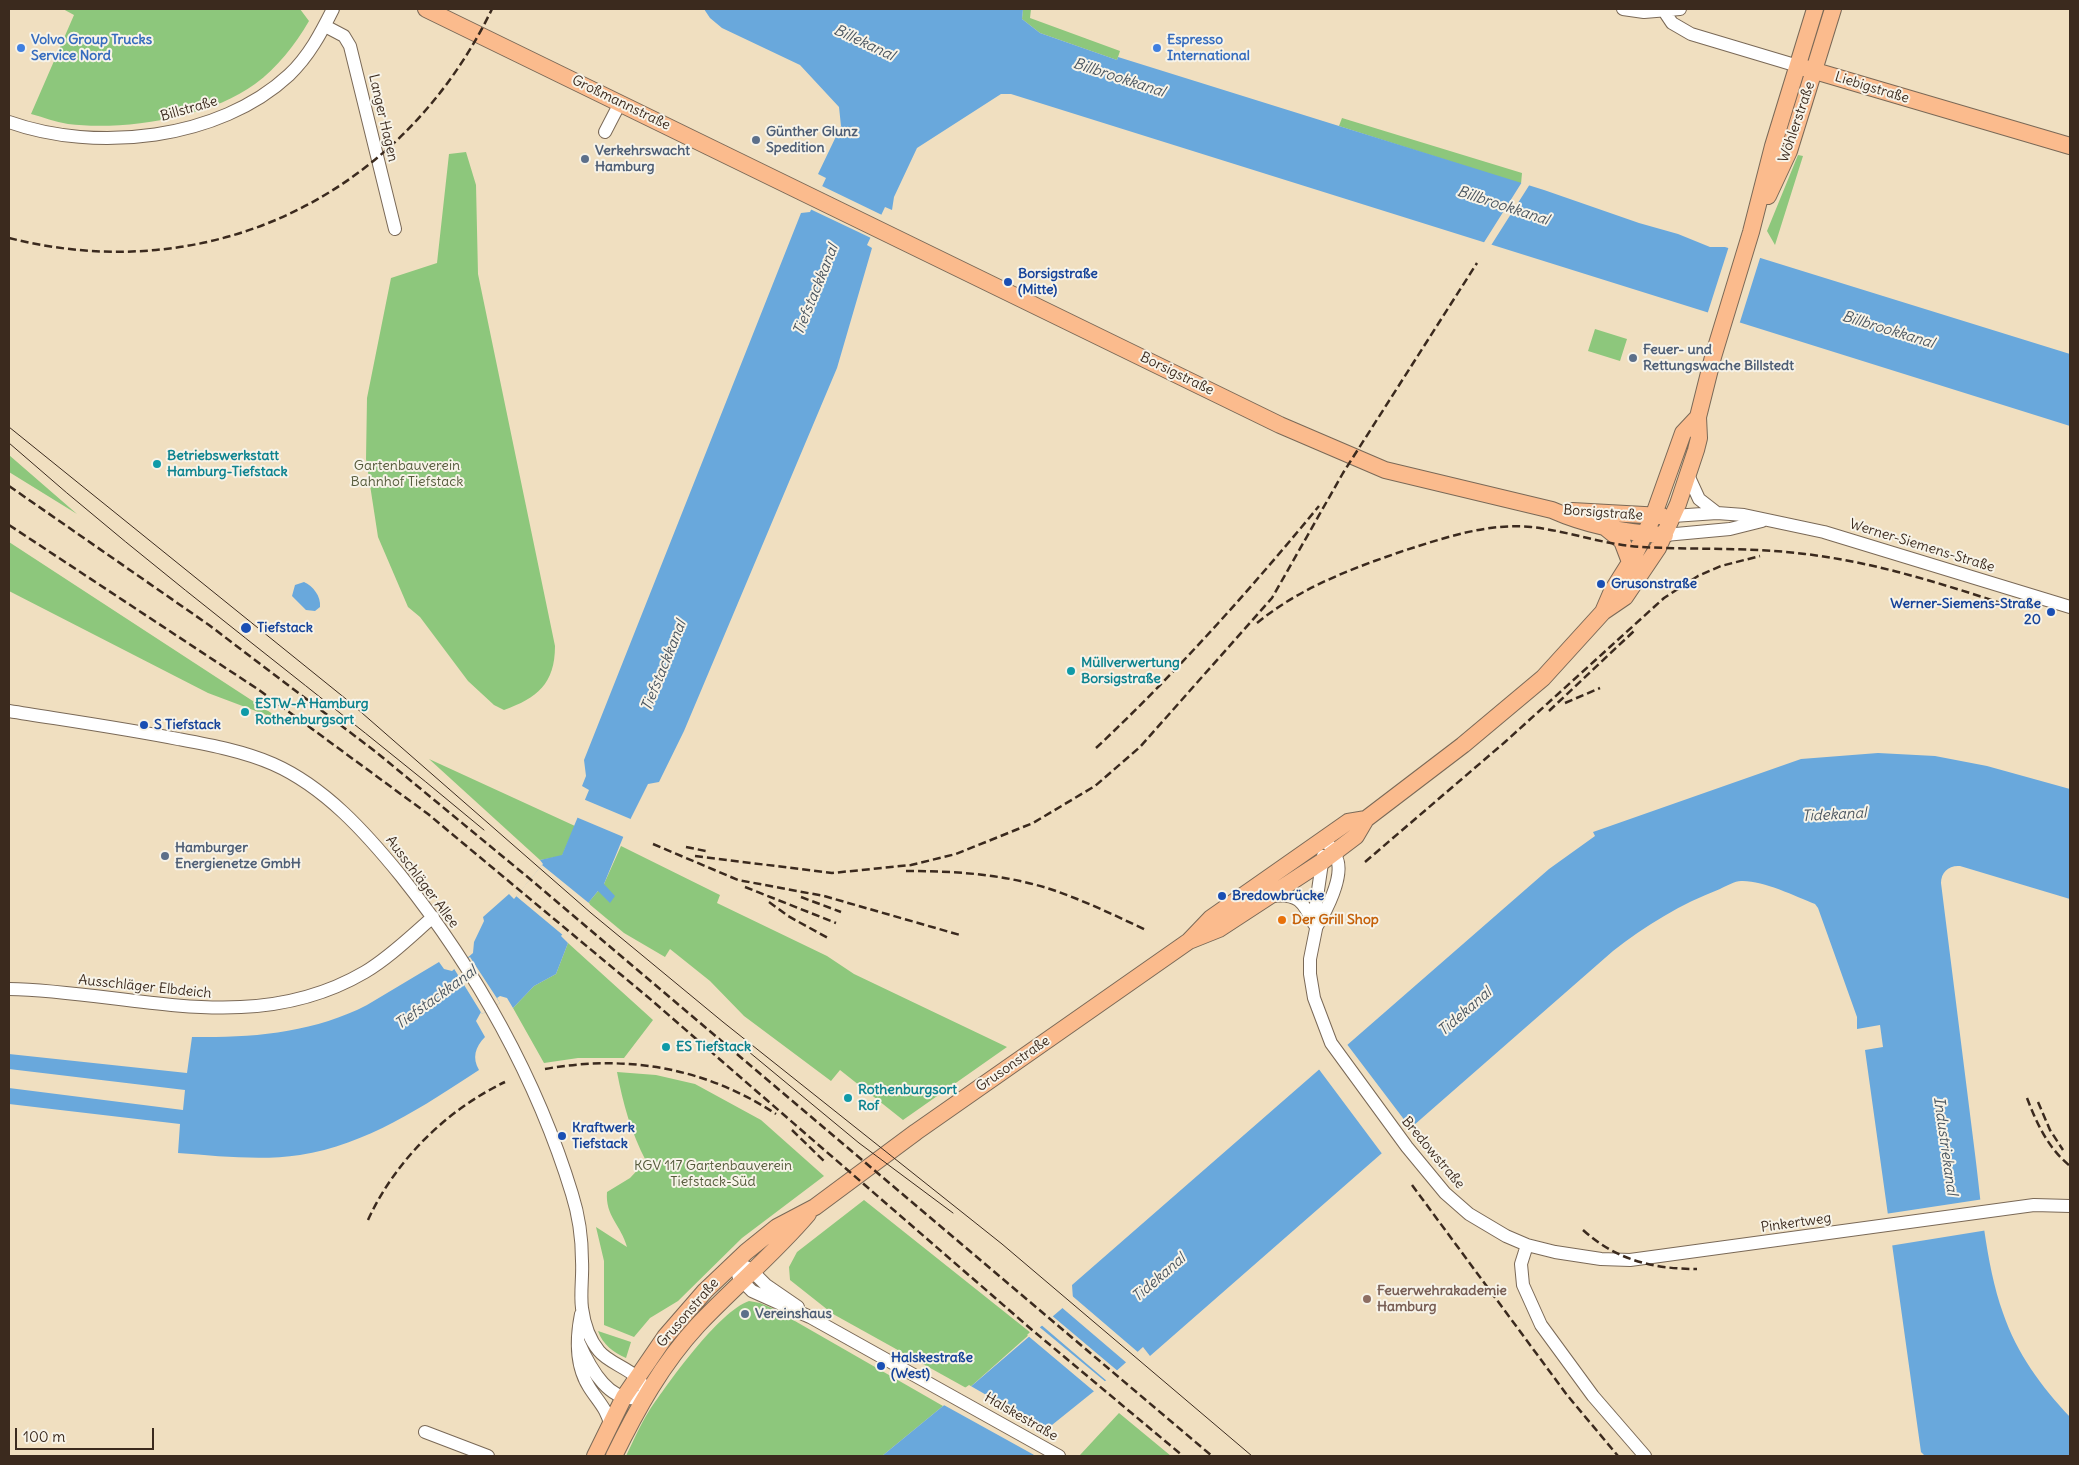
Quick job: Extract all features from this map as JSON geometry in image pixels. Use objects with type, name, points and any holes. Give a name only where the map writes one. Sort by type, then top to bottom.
[{"type":"main road","name":"Großmannstraße","points":[[426,9],[816,198]]},
{"type":"main road","name":"Wöhlerstraße","points":[[1665,534],[1688,475],[1699,438],[1698,417],[1720,335],[1751,232],[1773,146],[1815,9]]},
{"type":"main road","name":"Wöhlerstraße","points":[[1751,232],[1788,151],[1833,9]]},
{"type":"main road","name":"Liebigstraße","points":[[1798,66],[2070,146]]},
{"type":"main road","name":"Borsigstraße","points":[[816,198],[1271,421],[1373,466],[1552,510],[1573,519],[1604,527],[1646,534],[1665,534]]},
{"type":"main road","name":"Wöhlerstraße","points":[[1654,517],[1683,433],[1698,417]]},
{"type":"main road","name":"Borsigstraße","points":[[1552,510],[1654,517],[1673,516]]},
{"type":"main road","name":"Grusonstraße","points":[[1604,612],[1612,591],[1654,517]]},
{"type":"main road","points":[[1604,527],[1622,542],[1630,562]]},
{"type":"main road","name":"Grusonstraße","points":[[1189,941],[1219,929],[1329,857],[1356,836],[1366,819],[1463,745],[1543,678],[1604,612],[1624,597],[1645,570],[1665,534]]},
{"type":"main road","name":"Grusonstraße","points":[[595,1456],[624,1398],[637,1377],[680,1319],[734,1262],[777,1226],[814,1207],[909,1137],[1189,941],[1211,918],[1348,822],[1366,819]]},
{"type":"main road","name":"Grusonstraße","points":[[614,1456],[645,1395],[682,1343],[787,1239],[814,1207]]},
{"type":"street","name":"Billstraße","points":[[9,122],[38,130],[89,138],[150,135],[202,123],[237,109],[281,81],[307,54],[325,26],[333,9]]},
{"type":"street","points":[[1623,9],[1644,12],[1680,9]]},
{"type":"street","name":"Liebigstraße","points":[[1664,11],[1672,23],[1691,34],[1798,66]]},
{"type":"street","name":"Langer Hagen","points":[[325,26],[344,36],[350,46],[395,229]]},
{"type":"street","points":[[605,132],[620,102]]},
{"type":"street","points":[[1688,475],[1699,499],[1717,513]]},
{"type":"street","name":"Werner-Siemens-Straße","points":[[1673,516],[1717,513],[1744,515],[1762,521]]},
{"type":"street","name":"Werner-Siemens-Straße","points":[[1665,534],[1730,528],[1762,521],[1786,522],[2070,608]]},
{"type":"street","name":"Ausschläger Allee","points":[[9,711],[187,741],[246,754],[280,767],[325,797],[364,832],[433,917],[491,1009],[530,1084],[573,1195],[581,1247],[582,1307],[578,1341],[579,1364],[583,1376],[607,1413],[610,1425]]},
{"type":"street","name":"Bredowstraße","points":[[1324,839],[1329,857],[1316,904],[1316,928],[1310,974],[1321,1021],[1331,1044],[1407,1147],[1445,1193],[1469,1214],[1487,1226],[1527,1245]]},
{"type":"street","points":[[1271,896],[1286,896],[1299,900],[1306,908],[1316,928]]},
{"type":"street","name":"Ausschläger Elbdeich","points":[[9,989],[186,1008],[219,1009],[265,1006],[295,1000],[350,980],[384,959],[433,917]]},
{"type":"street","name":"Pinkertweg","points":[[1527,1245],[1577,1256],[1630,1260],[2034,1205],[2070,1206]]},
{"type":"street","points":[[1527,1245],[1522,1264],[1523,1285],[1541,1325],[1593,1396],[1645,1456]]},
{"type":"street","points":[[734,1262],[747,1277]]},
{"type":"street","name":"Halskestraße","points":[[747,1277],[760,1295],[810,1317],[1059,1456]]},
{"type":"street","name":"Ausschläger Allee","points":[[582,1307],[586,1325],[600,1352],[637,1377]]},
{"type":"street","points":[[578,1341],[601,1380],[613,1392],[624,1398],[636,1398],[645,1395],[643,1384],[637,1377]]},
{"type":"street","points":[[425,1432],[488,1456]]},
{"type":"green space","points":[[63,9],[300,9],[309,21],[298,39],[278,63],[263,78],[236,96],[214,106],[165,119],[139,123],[90,126],[63,123],[31,114],[74,15]]},
{"type":"green space","points":[[1023,9],[1031,9],[1030,18],[1120,51],[1117,60],[1040,33],[1022,19]]},
{"type":"green space","points":[[1342,118],[1522,173],[1521,184],[1339,126]]},
{"type":"green space","name":"Gartenbauverein Bahnhof Tiefstack","points":[[466,152],[476,185],[478,274],[555,646],[552,670],[542,688],[526,700],[504,710],[494,705],[468,681],[420,617],[408,607],[378,537],[366,459],[367,398],[391,278],[437,263],[449,154]]},
{"type":"green space","points":[[1798,155],[1803,156],[1775,245],[1767,231]]},
{"type":"green space","points":[[1595,329],[1627,339],[1620,361],[1588,351]]},
{"type":"green space","points":[[9,455],[77,514],[9,472]]},
{"type":"green space","points":[[9,542],[285,722],[208,693],[9,591]]},
{"type":"green space","points":[[429,759],[575,826],[562,856],[540,860]]},
{"type":"green space","points":[[621,846],[720,895],[717,903],[827,956],[854,974],[1007,1047],[903,1120],[840,1070],[831,1081],[744,1016],[710,981],[670,949],[665,957],[624,933],[588,903],[604,884]]},
{"type":"green space","points":[[568,943],[653,1020],[624,1058],[578,1058],[544,1063],[513,1008],[534,986],[556,974]]},
{"type":"green space","name":"KGV 117 Gartenbauverein Tiefstack-Süd","points":[[617,1072],[656,1075],[695,1084],[761,1120],[824,1176],[742,1238],[678,1301],[650,1318],[634,1337],[604,1325],[604,1261],[596,1227],[627,1247],[608,1208],[607,1192],[630,1178],[646,1161],[628,1118]]},
{"type":"green space","points":[[864,1200],[1031,1333],[968,1389],[833,1314],[790,1280],[789,1267],[797,1252]]},
{"type":"green space","points":[[749,1301],[774,1309],[943,1406],[882,1456],[626,1456],[649,1411],[694,1350],[723,1319]]},
{"type":"green space","points":[[598,1331],[631,1342],[626,1358],[609,1348]]},
{"type":"green space","points":[[1119,1413],[1171,1456],[1080,1455]]},
{"type":"water","points":[[704,9],[1023,9],[1022,19],[1040,33],[1117,60],[1118,57],[1544,190],[1639,223],[1678,234],[1710,247],[1725,247],[2070,354],[2070,426],[1011,94],[1001,94],[917,148],[894,197],[892,210],[885,207],[867,245],[872,248],[837,368],[684,731],[659,782],[648,784],[631,818],[604,884],[615,896],[610,903],[598,891],[561,936],[568,943],[556,974],[534,986],[513,1008],[507,998],[500,996],[497,998],[500,1003],[482,1014],[481,1012],[476,1021],[485,1037],[479,1045],[475,1057],[479,1070],[416,1110],[371,1133],[348,1143],[324,1150],[285,1157],[239,1157],[178,1153],[180,1124],[9,1104],[9,1088],[183,1110],[185,1090],[9,1069],[9,1054],[187,1073],[192,1037],[259,1035],[303,1028],[325,1022],[367,1005],[439,962],[444,969],[452,971],[473,953],[474,942],[484,921],[483,917],[509,894],[514,899],[543,864],[540,860],[562,855],[589,790],[582,786],[586,776],[584,760],[801,213],[810,212],[826,178],[818,174],[841,126],[839,107],[800,65],[722,28],[710,18]]},
{"type":"water","points":[[304,582],[318,595],[320,607],[315,611],[306,610],[292,596],[295,585]]},
{"type":"water","points":[[1878,753],[1935,756],[1987,766],[2070,789],[2070,899],[1960,866],[1946,870],[1942,876],[1941,883],[1982,1209],[1992,1273],[2003,1313],[2015,1342],[2031,1369],[2070,1417],[2070,1456],[1925,1456],[1921,1452],[1865,1050],[1883,1047],[1880,1025],[1857,1029],[1857,1017],[1815,904],[1759,883],[1741,881],[1730,884],[1678,908],[1638,932],[1613,951],[1150,1356],[1143,1347],[1093,1392],[1047,1429],[1033,1456],[882,1456],[943,1406],[968,1389],[1073,1299],[1072,1285],[1549,869],[1595,836],[1593,832],[1801,759]]},
{"type":"pier","points":[[1522,182],[1530,184],[1490,247],[1483,244]]},
{"type":"pier","points":[[822,186],[882,215],[871,238],[810,209]]},
{"type":"pier","points":[[1729,246],[1761,255],[1739,325],[1707,315]]},
{"type":"pier","points":[[583,799],[633,820],[626,838],[576,817]]},
{"type":"pier","points":[[542,865],[590,904],[564,936],[516,896]]},
{"type":"pier","points":[[470,957],[500,1003],[482,1014],[453,967]]},
{"type":"pier","points":[[1346,1043],[1412,1130],[1383,1155],[1318,1068]]},
{"type":"pier","points":[[1984,1199],[1988,1230],[1889,1246],[1885,1214]]},
{"type":"pier","points":[[1070,1294],[1139,1353],[1128,1364],[1060,1306],[1070,1297]]},
{"type":"pier","points":[[1050,1314],[1119,1372],[1108,1382],[1039,1323]]},
{"type":"pier","points":[[1037,1325],[1107,1383],[1096,1393],[1027,1335]]},
{"type":"pier","points":[[969,1385],[1049,1431],[1036,1456],[942,1404]]},
{"type":"tram line","points":[[9,427],[346,699],[591,913],[723,1022],[1002,1244],[1252,1456]]},
{"type":"tram line","points":[[9,443],[126,542],[484,830]]},
{"type":"tram line","points":[[743,1047],[859,1143],[953,1213]]},
{"type":"railway","points":[[9,238],[84,250],[157,250],[227,237],[292,212],[353,177],[407,130],[454,74],[492,9]]},
{"type":"railway","points":[[695,856],[832,873],[911,865],[956,854],[1033,823],[1095,786],[1140,747],[1272,598],[1343,473],[1477,263]]},
{"type":"railway","points":[[9,486],[209,625],[376,752],[530,879],[1212,1456]]},
{"type":"railway","points":[[1096,748],[1211,631],[1319,506]]},
{"type":"railway","points":[[9,525],[259,690],[428,814],[649,998],[1031,1329],[1183,1456]]},
{"type":"railway","points":[[1257,623],[1291,599],[1328,580],[1367,564],[1452,536],[1483,529],[1515,526],[1545,529],[1628,546],[1765,550],[1805,554],[1880,567],[2001,603]]},
{"type":"railway","points":[[1365,862],[1505,742],[1664,598],[1698,576],[1721,566],[1760,556]]},
{"type":"railway","points":[[1549,711],[1634,631]]},
{"type":"railway","points":[[1565,703],[1600,688]]},
{"type":"railway","points":[[653,844],[738,880],[824,896],[960,935]]},
{"type":"railway","points":[[686,847],[706,851]]},
{"type":"railway","points":[[906,871],[979,874],[1032,884],[1074,898],[1146,930]]},
{"type":"railway","points":[[745,887],[836,923]]},
{"type":"railway","points":[[801,897],[841,912]]},
{"type":"railway","points":[[769,902],[788,916],[828,938]]},
{"type":"railway","points":[[545,1069],[606,1063],[665,1069],[722,1085],[776,1114]]},
{"type":"railway","points":[[368,1220],[392,1177],[424,1139],[462,1107],[505,1082]]},
{"type":"railway","points":[[2027,1098],[2049,1143],[2070,1166]]},
{"type":"railway","points":[[2038,1102],[2050,1130],[2063,1150]]},
{"type":"railway","points":[[792,1130],[825,1162]]},
{"type":"railway","points":[[1412,1185],[1567,1395],[1618,1456]]},
{"type":"railway","points":[[1583,1230],[1609,1249],[1636,1261],[1665,1267],[1697,1269]]},
{"type":"place","name":"Volvo Group Trucks Service Nord","points":[[21,48]]},
{"type":"place","name":"Espresso International","points":[[1157,48]]},
{"type":"place","name":"Günther Glunz Spedition","points":[[756,140]]},
{"type":"place","name":"Verkehrswacht Hamburg","points":[[585,159]]},
{"type":"place","name":"Borsigstraße (Mitte)","points":[[1008,282]]},
{"type":"place","name":"Feuer- und Rettungswache Billstedt","points":[[1633,358]]},
{"type":"place","name":"Betriebswerkstatt Hamburg-Tiefstack","points":[[157,464]]},
{"type":"place","name":"Grusonstraße","points":[[1601,584]]},
{"type":"place","name":"Werner-Siemens-Straße 20","points":[[2051,612]]},
{"type":"place","name":"Tiefstack","points":[[246,628]]},
{"type":"place","name":"Müllverwertung Borsigstraße","points":[[1071,671]]},
{"type":"place","name":"ESTW-A Hamburg Rothenburgsort","points":[[245,712]]},
{"type":"place","name":"S Tiefstack","points":[[144,725]]},
{"type":"place","name":"Hamburger Energienetze GmbH","points":[[165,856]]},
{"type":"place","name":"Bredowbrücke","points":[[1222,896]]},
{"type":"place","name":"Der Grill Shop","points":[[1282,920]]},
{"type":"place","name":"ES Tiefstack","points":[[666,1047]]},
{"type":"place","name":"Rothenburgsort Rof","points":[[848,1098]]},
{"type":"place","name":"Kraftwerk Tiefstack","points":[[562,1136]]},
{"type":"place","name":"Feuerwehrakademie Hamburg","points":[[1367,1299]]},
{"type":"place","name":"Vereinshaus","points":[[745,1314]]},
{"type":"place","name":"Halskestraße (West)","points":[[881,1366]]},
{"type":"water label","name":"Billekanal","points":[[864,43]]},
{"type":"water label","name":"Billbrookkanal","points":[[1119,78]]},
{"type":"water label","name":"Billbrookkanal","points":[[1503,206]]},
{"type":"water label","name":"Tiefstackkanal","points":[[816,290]]},
{"type":"water label","name":"Billbrookkanal","points":[[1888,330]]},
{"type":"water label","name":"Tiefstackkanal","points":[[664,666]]},
{"type":"water label","name":"Tidekanal","points":[[1834,815]]},
{"type":"water label","name":"Tiefstackkanal","points":[[436,998]]},
{"type":"water label","name":"Tidekanal","points":[[1465,1012]]},
{"type":"water label","name":"Industriekanal","points":[[1945,1146]]},
{"type":"water label","name":"Tidekanal","points":[[1159,1278]]}]
